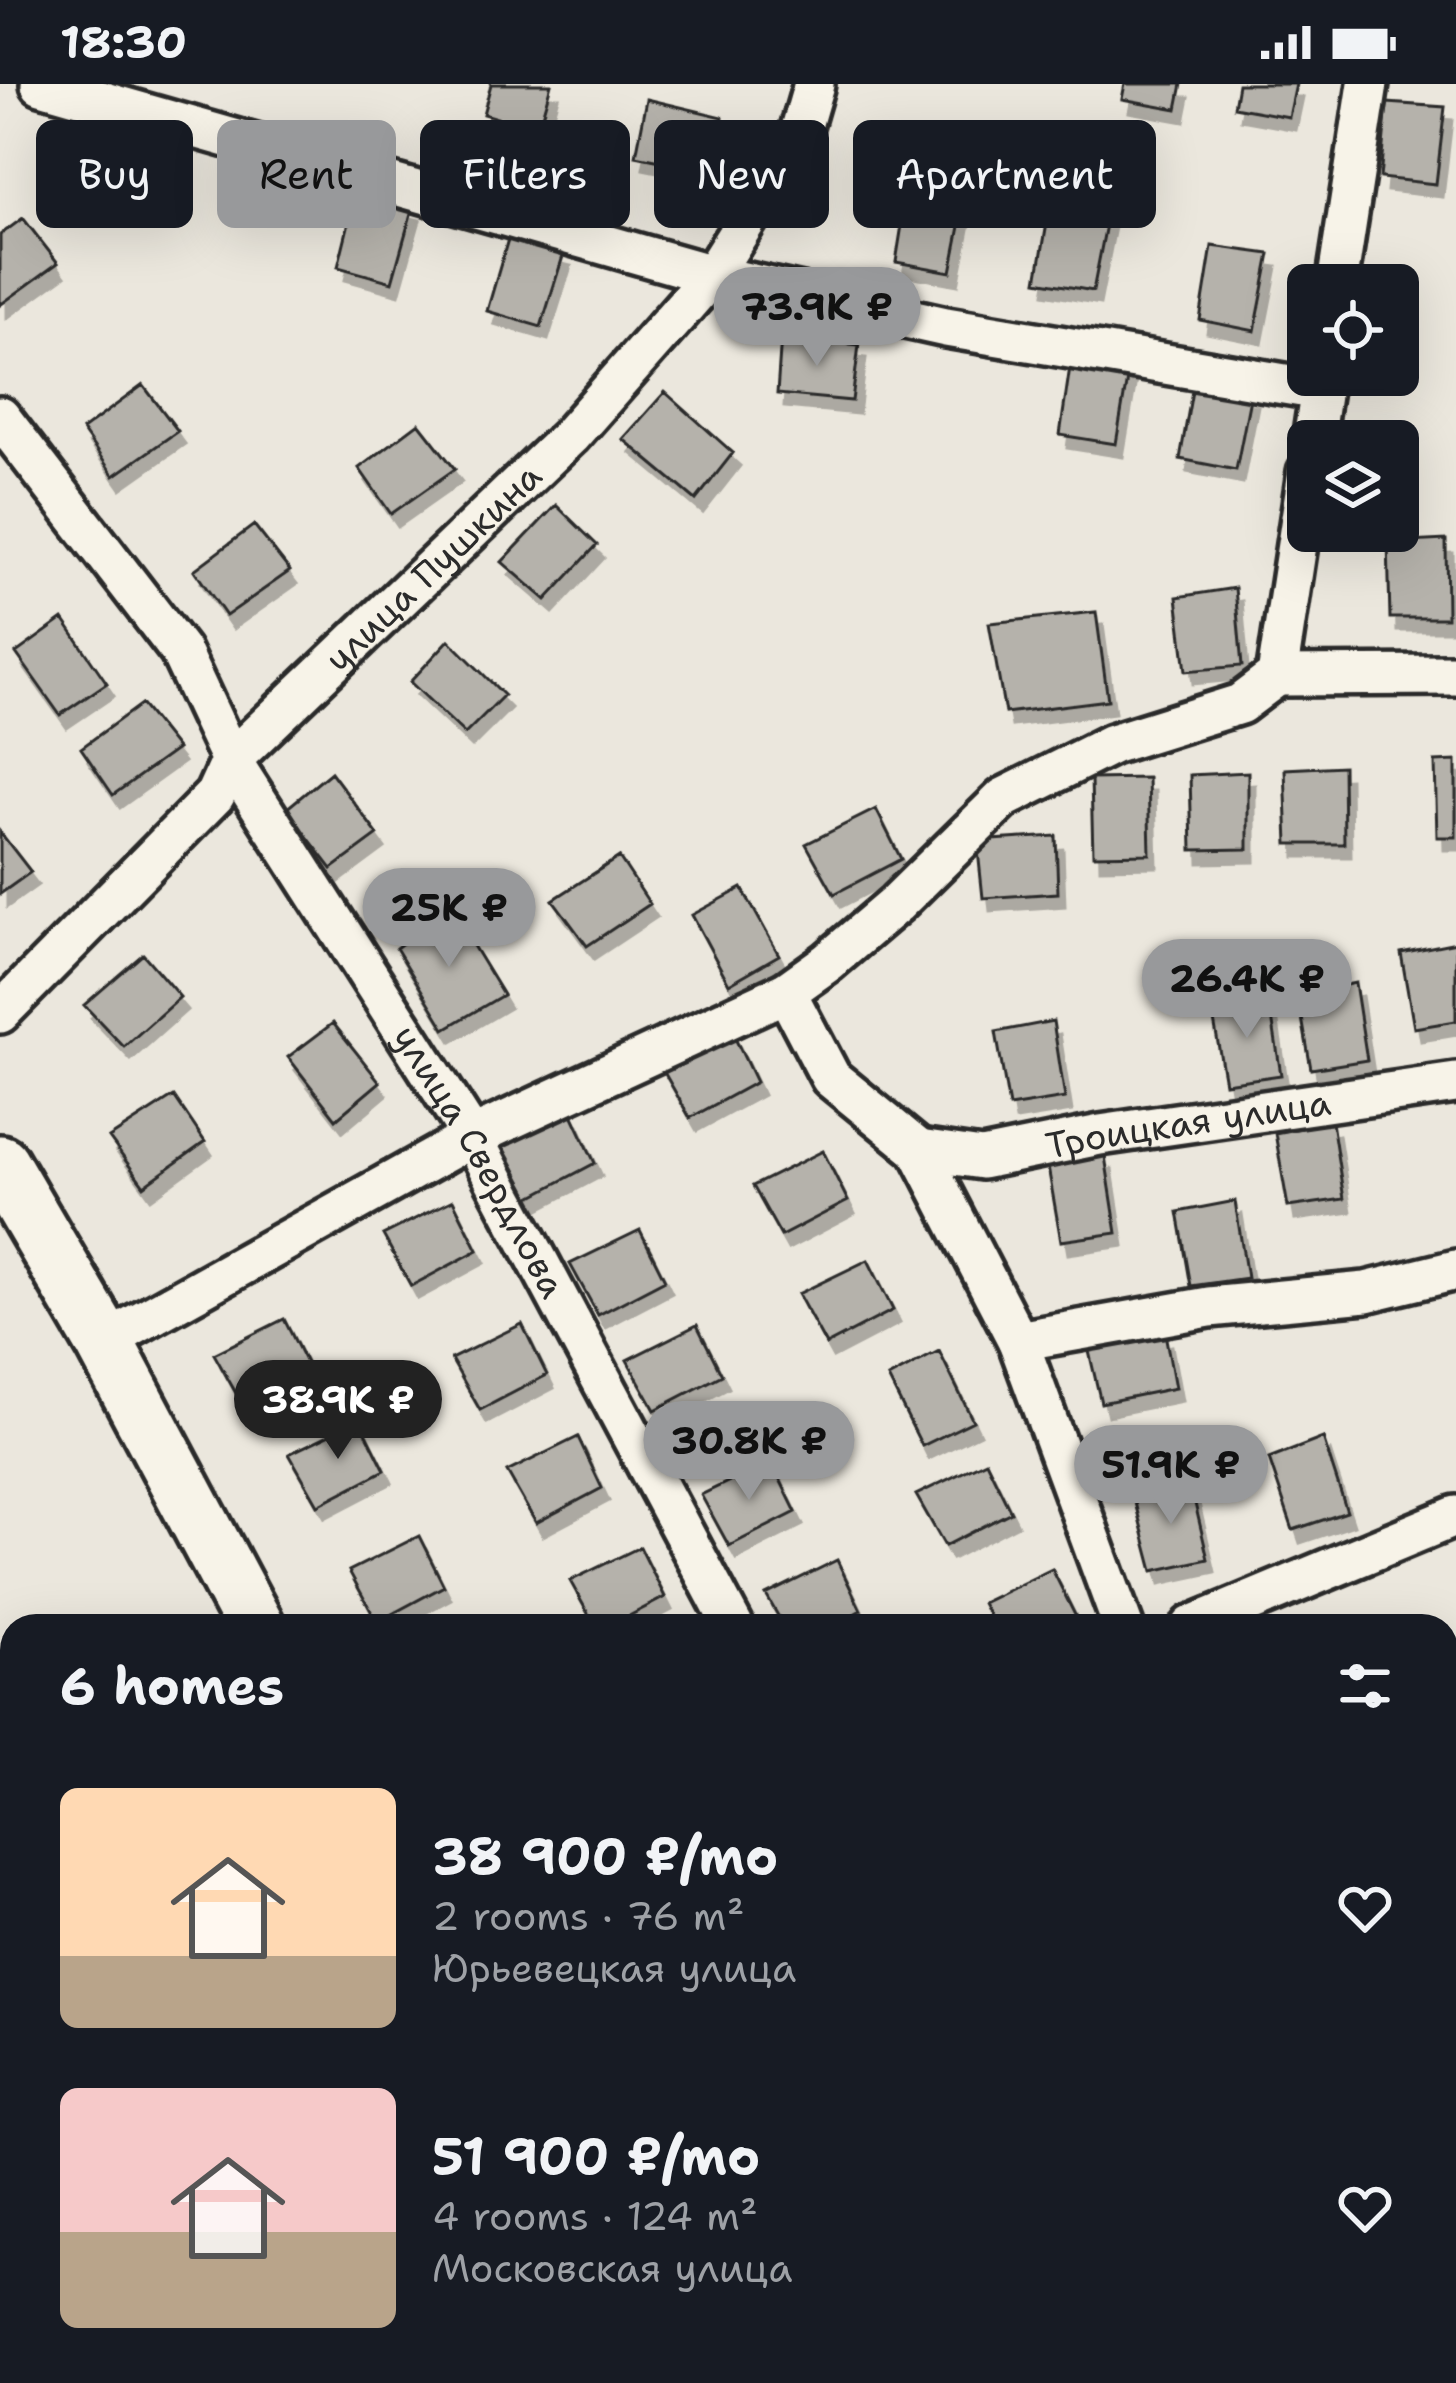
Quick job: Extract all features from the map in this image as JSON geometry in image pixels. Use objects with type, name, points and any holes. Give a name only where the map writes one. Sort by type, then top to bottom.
[{"type":"main road","points":[[0,1164],[104,1342],[249,1614]]},
{"type":"street","points":[[41,84],[712,275],[946,327],[1287,377]]},
{"type":"street","name":"улица Пушкина","points":[[0,1013],[215,794],[231,760],[570,436],[712,275],[799,136],[814,84]]},
{"type":"street","points":[[1339,264],[1367,84]]},
{"type":"street","name":"улица Свердлова","points":[[0,417],[180,651],[231,760],[472,1137],[727,1614]]},
{"type":"street","points":[[1277,676],[1296,552]]},
{"type":"street","points":[[104,1342],[472,1137],[786,992],[896,904],[1004,798],[1112,744],[1240,704],[1277,676],[1456,675]]},
{"type":"street","points":[[786,992],[831,1078],[920,1150],[1018,1341],[1119,1614]]},
{"type":"street","name":"Троицкая улица","points":[[920,1150],[982,1159],[1100,1135],[1456,1083]]},
{"type":"street","points":[[1018,1341],[1210,1307],[1366,1292],[1456,1270]]},
{"type":"street","points":[[1221,1614],[1456,1516]]},
{"type":"building","points":[[491,84],[551,84],[541,120],[504,120],[483,114]]},
{"type":"building","points":[[1125,84],[1182,84],[1177,109],[1122,99]]},
{"type":"building","points":[[1238,84],[1296,84],[1289,117],[1234,107]]},
{"type":"building","points":[[647,99],[723,117],[654,120],[654,160],[636,156]]},
{"type":"building","points":[[1387,103],[1445,107],[1436,184],[1380,178]]},
{"type":"building","points":[[396,203],[413,207],[392,282],[338,267],[348,228],[396,228]]},
{"type":"building","points":[[23,218],[58,263],[0,305],[0,235]]},
{"type":"building","points":[[902,228],[960,228],[951,272],[896,262]]},
{"type":"building","points":[[1046,228],[1105,228],[1093,291],[1037,281]]},
{"type":"building","points":[[508,239],[564,253],[541,327],[487,311]]},
{"type":"building","points":[[1212,246],[1270,254],[1255,331],[1200,320]]},
{"type":"building","points":[[781,336],[859,345],[852,401],[777,394]]},
{"type":"building","points":[[1071,360],[1129,367],[1116,444],[1060,435]]},
{"type":"building","points":[[143,385],[178,431],[114,476],[82,430]]},
{"type":"building","points":[[1193,385],[1251,393],[1236,470],[1180,459]]},
{"type":"building","points":[[665,392],[733,453],[696,500],[623,439]]},
{"type":"building","points":[[419,423],[455,469],[391,514],[359,468]]},
{"type":"building","points":[[556,505],[597,545],[546,600],[502,562]]},
{"type":"building","points":[[254,525],[290,571],[226,616],[194,570]]},
{"type":"building","points":[[1446,540],[1447,618],[1390,618],[1388,552],[1419,552],[1419,541]]},
{"type":"building","points":[[1235,588],[1242,666],[1186,671],[1177,597]]},
{"type":"building","points":[[1096,612],[1108,700],[1005,713],[989,623]]},
{"type":"building","points":[[63,619],[107,683],[60,715],[16,653]]},
{"type":"building","points":[[449,640],[504,695],[465,734],[410,682]]},
{"type":"building","points":[[141,704],[177,749],[113,795],[81,748]]},
{"type":"building","points":[[1456,761],[1456,837],[1437,837],[1435,762]]},
{"type":"building","points":[[1343,766],[1344,844],[1288,844],[1285,769]]},
{"type":"building","points":[[331,772],[378,835],[332,869],[286,809]]},
{"type":"building","points":[[1248,772],[1248,849],[1192,850],[1190,775]]},
{"type":"building","points":[[1148,778],[1150,854],[1093,855],[1091,779]]},
{"type":"building","points":[[876,809],[901,859],[834,894],[806,844]]},
{"type":"building","points":[[0,832],[31,872],[0,894]]},
{"type":"building","points":[[1056,836],[1058,893],[983,898],[977,841]]},
{"type":"building","points":[[619,857],[650,904],[587,946],[553,900]]},
{"type":"building","points":[[742,888],[779,955],[729,984],[692,915]]},
{"type":"building","points":[[450,908],[503,995],[445,1029],[396,948]]},
{"type":"building","points":[[1456,942],[1456,1021],[1414,1028],[1401,953]]},
{"type":"building","points":[[143,954],[180,997],[124,1047],[84,1005]]},
{"type":"building","points":[[1355,983],[1367,1060],[1311,1069],[1298,995]]},
{"type":"building","points":[[1269,997],[1281,1075],[1225,1083],[1212,1009]]},
{"type":"building","points":[[1053,1021],[1065,1098],[1009,1107],[996,1032]]},
{"type":"building","points":[[333,1023],[380,1082],[336,1119],[288,1057]]},
{"type":"building","points":[[732,1032],[756,1082],[690,1118],[661,1067]]},
{"type":"building","points":[[174,1096],[205,1142],[144,1186],[109,1138]]},
{"type":"building","points":[[571,1112],[595,1163],[529,1198],[500,1147]]},
{"type":"building","points":[[1332,1122],[1344,1199],[1288,1207],[1275,1133]]},
{"type":"building","points":[[823,1151],[848,1201],[781,1236],[753,1186]]},
{"type":"building","points":[[1105,1156],[1117,1233],[1061,1241],[1048,1167]]},
{"type":"building","points":[[453,1200],[478,1250],[411,1286],[383,1235]]},
{"type":"building","points":[[1235,1201],[1247,1278],[1191,1286],[1178,1212]]},
{"type":"building","points":[[640,1230],[665,1280],[598,1315],[570,1264]]},
{"type":"building","points":[[868,1260],[893,1310],[826,1345],[798,1294]]},
{"type":"building","points":[[284,1319],[309,1369],[242,1404],[214,1354]]},
{"type":"building","points":[[522,1324],[547,1375],[480,1410],[451,1359]]},
{"type":"building","points":[[697,1325],[722,1375],[655,1410],[627,1360]]},
{"type":"building","points":[[1165,1333],[1175,1388],[1101,1403],[1088,1347]]},
{"type":"building","points":[[939,1351],[973,1421],[922,1446],[888,1378]]},
{"type":"building","points":[[360,1420],[385,1470],[318,1505],[289,1454]]},
{"type":"building","points":[[578,1437],[602,1488],[536,1523],[507,1472]]},
{"type":"building","points":[[1323,1438],[1347,1512],[1293,1530],[1269,1459]]},
{"type":"building","points":[[771,1461],[796,1512],[729,1546],[701,1495]]},
{"type":"building","points":[[986,1461],[1011,1512],[945,1546],[916,1495]]},
{"type":"building","points":[[1190,1482],[1208,1559],[1153,1571],[1134,1499]]},
{"type":"building","points":[[419,1536],[444,1586],[392,1614],[373,1614],[349,1571]]},
{"type":"building","points":[[640,1547],[665,1597],[633,1614],[588,1614],[570,1581]]},
{"type":"building","points":[[837,1560],[861,1610],[854,1614],[777,1614],[766,1595]]},
{"type":"building","points":[[1052,1569],[1074,1614],[988,1614],[982,1603]]}]
